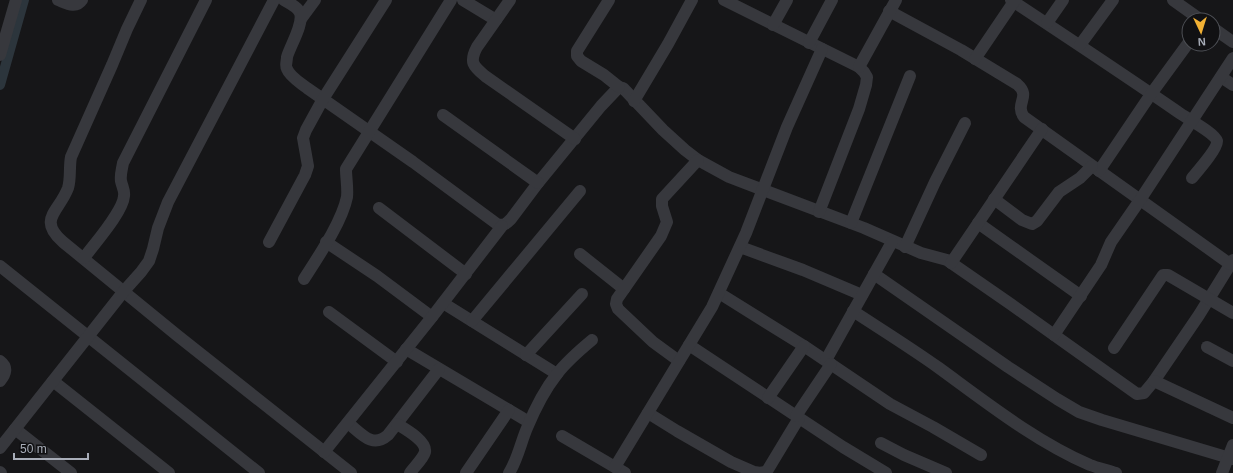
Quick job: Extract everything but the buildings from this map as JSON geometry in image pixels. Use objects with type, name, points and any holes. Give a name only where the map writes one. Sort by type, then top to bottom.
[{"type":"street","points":[[0,55],[16,0]]},
{"type":"street","points":[[58,0],[75,5],[79,4],[82,0]]},
{"type":"street","points":[[141,0],[136,8],[71,157],[69,165],[70,182],[68,189],[50,221],[51,228],[55,235],[184,341],[351,473]]},
{"type":"street","points":[[84,258],[123,203],[125,195],[120,174],[123,163],[206,0]]},
{"type":"street","points":[[0,448],[149,260],[158,228],[168,202],[274,0]]},
{"type":"street","points":[[284,0],[296,7],[300,12],[301,19],[299,29],[290,48],[286,62],[286,69],[323,99],[413,162],[497,224],[502,226]]},
{"type":"street","points":[[301,19],[315,0]]},
{"type":"street","points":[[269,242],[305,175],[308,166],[308,159],[303,138],[323,99],[386,0]]},
{"type":"street","points":[[304,279],[326,242],[343,208],[347,197],[346,169],[451,0]]},
{"type":"street","points":[[463,0],[496,20]]},
{"type":"street","points":[[510,0],[476,47],[472,56],[472,63],[485,76],[574,139]]},
{"type":"street","points":[[609,0],[577,51],[576,56],[580,61],[604,75],[619,87],[623,88],[634,101],[685,150],[698,160],[729,177],[761,190],[851,224],[921,254],[947,260],[1137,394],[1144,393],[1154,381],[1232,262],[1140,200],[1024,117],[1020,106],[1024,94],[1022,89],[975,59],[889,11]]},
{"type":"street","points":[[634,101],[692,0]]},
{"type":"street","points":[[724,0],[859,67],[867,77],[859,109],[819,212]]},
{"type":"street","points":[[773,25],[787,0]]},
{"type":"street","points":[[809,43],[832,0]]},
{"type":"street","points":[[859,67],[896,0]]},
{"type":"street","points":[[1047,23],[1063,0]]},
{"type":"street","points":[[1080,45],[1113,0]]},
{"type":"street","points":[[1173,0],[1190,12]]},
{"type":"street","points":[[975,59],[1013,1],[1212,134],[1216,139],[1217,144],[1192,178]]},
{"type":"street","points":[[1221,34],[1233,42]]},
{"type":"street","points":[[562,436],[620,470],[648,413],[719,293],[740,247],[761,190],[787,127],[822,49]]},
{"type":"street","points":[[994,199],[1022,220],[1032,224],[1037,221],[1059,192],[1096,168],[1182,52]]},
{"type":"street","points":[[1054,335],[1101,265],[1111,242],[1233,58]]},
{"type":"street","points":[[851,224],[910,76]]},
{"type":"street","points":[[1221,77],[1233,85]]},
{"type":"street","points":[[324,452],[397,362],[502,226],[511,220],[538,183],[601,106],[619,87]]},
{"type":"street","points":[[443,115],[538,183]]},
{"type":"street","points":[[905,247],[935,182],[965,123]]},
{"type":"street","points":[[951,263],[1042,129]]},
{"type":"street","points":[[679,361],[653,342],[618,309],[616,304],[617,299],[661,236],[667,222],[662,206],[662,199],[698,160]]},
{"type":"street","points":[[472,321],[580,191]]},
{"type":"street","points":[[379,208],[466,274]]},
{"type":"street","points":[[978,223],[1081,296]]},
{"type":"street","points":[[326,242],[377,276],[432,317]]},
{"type":"street","points":[[648,413],[748,471],[761,473],[767,471],[828,362],[853,311],[892,242]]},
{"type":"street","points":[[740,247],[803,270],[862,295]]},
{"type":"street","points":[[580,254],[624,289]]},
{"type":"street","points":[[0,266],[259,473]]},
{"type":"street","points":[[874,274],[984,350],[1079,412],[1122,427],[1230,458]]},
{"type":"street","points":[[1114,348],[1163,275],[1168,275],[1233,313]]},
{"type":"street","points":[[719,293],[804,346],[890,404],[981,455]]},
{"type":"street","points":[[526,355],[582,294]]},
{"type":"street","points":[[443,303],[557,374]]},
{"type":"street","points":[[853,311],[900,342],[996,410],[1029,431],[1067,454],[1091,466],[1116,473]]},
{"type":"street","points":[[329,312],[397,362]]},
{"type":"street","points":[[509,473],[514,466],[520,442],[529,422],[557,374],[576,353],[592,340]]},
{"type":"street","points":[[689,345],[842,447],[886,473]]},
{"type":"street","points":[[768,398],[804,346]]},
{"type":"street","points":[[1207,347],[1233,361]]},
{"type":"street","points":[[406,349],[529,422]]},
{"type":"street","points":[[0,361],[6,368],[0,381]]},
{"type":"street","points":[[348,422],[369,439],[375,442],[382,440],[397,424],[439,369]]},
{"type":"street","points":[[53,381],[169,473]]},
{"type":"street","points":[[1154,381],[1233,418]]},
{"type":"street","points":[[466,473],[509,410]]},
{"type":"street","points":[[397,424],[421,441],[424,446],[425,451],[422,457],[410,473]]},
{"type":"street","points":[[15,429],[71,473]]},
{"type":"street","points":[[881,443],[904,455],[946,473]]},
{"type":"street","points":[[1222,473],[1230,458],[1233,445]]},
{"type":"waterway","points":[[0,85],[24,0]]}]
